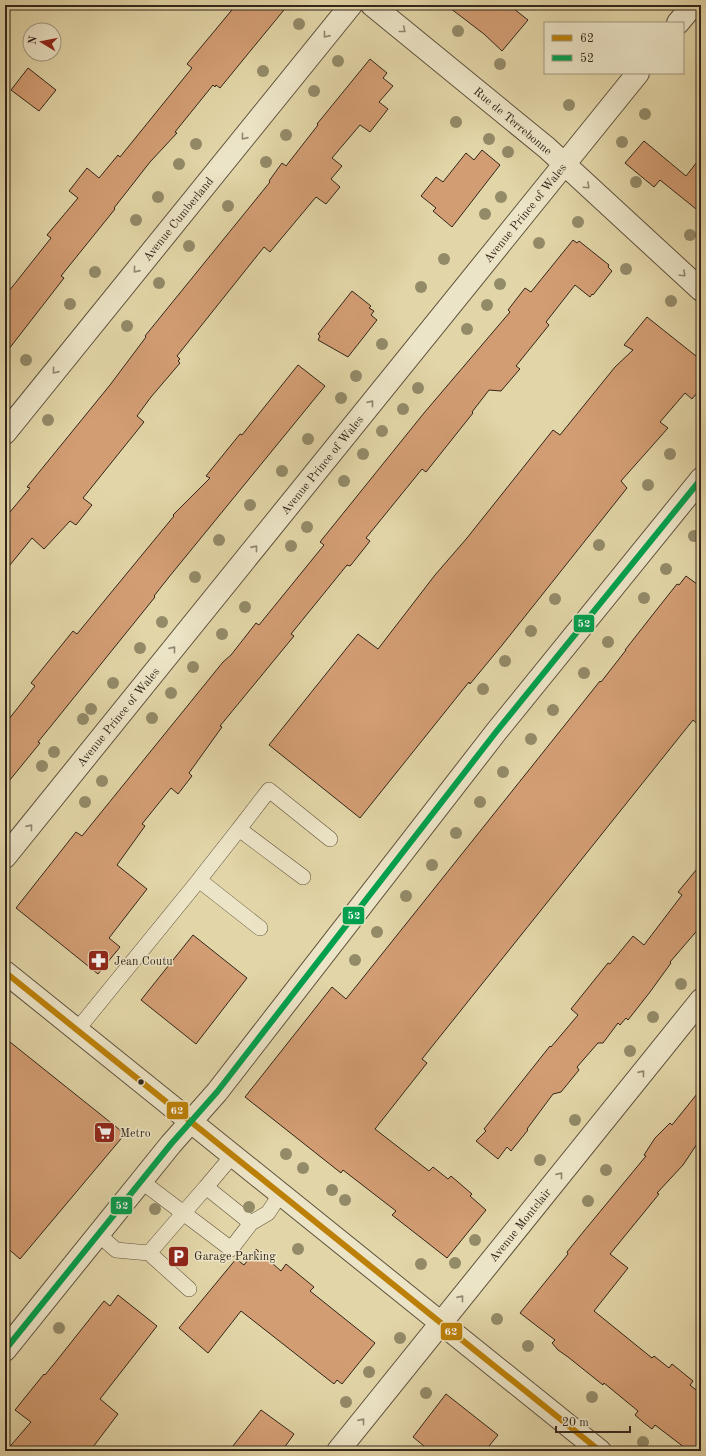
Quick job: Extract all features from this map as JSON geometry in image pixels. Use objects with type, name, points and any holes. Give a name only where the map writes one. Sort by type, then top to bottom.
[{"type":"street","name":"Avenue Cumberland","points":[[5,433],[351,5]]},
{"type":"street","name":"Rue de Terrebonne","points":[[372,5],[546,148],[701,290]]},
{"type":"street","points":[[679,22],[693,5]]},
{"type":"street","name":"Avenue Prince of Wales","points":[[5,857],[637,74]]},
{"type":"street","points":[[5,1350],[141,1181],[217,1092],[496,732],[701,479]]},
{"type":"street","points":[[7,977],[77,1030],[191,1121],[600,1451]]},
{"type":"street","name":"Avenue Montclair","points":[[338,1451],[701,1000]]},
{"type":"lane","points":[[77,1030],[199,880],[269,790],[330,839]]},
{"type":"lane","points":[[239,829],[303,877]]},
{"type":"lane","points":[[199,880],[260,928]]},
{"type":"lane","points":[[149,1253],[233,1155]]},
{"type":"lane","points":[[141,1181],[231,1249],[251,1223],[268,1213],[281,1193]]},
{"type":"lane","points":[[206,1187],[251,1223]]},
{"type":"lane","points":[[98,1234],[116,1250],[149,1253],[189,1289]]},
{"type":"building","points":[[236,5],[288,5],[220,88],[213,85],[175,132],[177,133],[150,162],[114,208],[115,209],[61,276],[64,278],[5,354],[5,296],[51,238],[47,235],[78,198],[69,191],[87,168],[99,178],[118,155],[120,157],[192,68],[187,64]]},
{"type":"building","points":[[446,5],[509,5],[528,20],[502,51],[484,34]]},
{"type":"building","points":[[370,59],[387,73],[383,78],[393,86],[379,102],[388,109],[370,132],[360,125],[332,158],[342,166],[331,179],[340,187],[326,204],[316,197],[270,252],[264,247],[177,356],[180,359],[178,361],[180,363],[137,416],[144,422],[83,498],[92,505],[76,525],[70,521],[44,549],[32,538],[5,571],[5,518],[30,488],[27,487],[110,385],[146,337],[145,336],[270,182],[269,181],[282,163],[286,166],[318,125],[317,124]]},
{"type":"building","points":[[28,68],[56,90],[39,111],[11,90]]},
{"type":"building","points":[[644,141],[686,176],[701,157],[701,213],[660,180],[654,187],[625,163]]},
{"type":"building","points":[[482,150],[500,165],[452,227],[433,211],[436,208],[421,196],[436,177],[443,182],[466,153],[474,160]]},
{"type":"building","points":[[573,240],[577,243],[579,241],[609,265],[608,267],[612,271],[590,297],[575,285],[546,322],[549,325],[516,366],[520,369],[501,391],[489,390],[472,412],[473,413],[426,472],[422,469],[366,538],[370,541],[351,565],[347,565],[291,634],[294,636],[220,726],[222,727],[189,773],[192,776],[178,794],[171,788],[142,824],[145,826],[117,865],[147,889],[109,938],[120,947],[98,974],[16,908],[76,832],[82,836],[223,662],[231,655],[256,623],[259,625],[324,545],[320,542],[424,413],[510,312],[508,310],[525,288],[531,292]]},
{"type":"building","points":[[352,291],[371,306],[369,308],[374,311],[371,315],[377,320],[348,357],[318,340],[320,336],[318,334]]},
{"type":"building","points":[[647,317],[701,360],[701,388],[692,399],[685,393],[660,422],[668,428],[621,481],[627,488],[503,644],[470,684],[469,682],[360,818],[269,745],[358,634],[378,649],[435,575],[467,538],[553,430],[560,435],[615,367],[633,350],[624,345]]},
{"type":"building","points":[[298,365],[325,386],[169,577],[154,596],[155,597],[38,742],[40,743],[5,786],[5,724],[35,686],[31,683],[73,631],[77,634],[174,516],[173,515],[210,478],[206,476],[240,434],[242,435]]},
{"type":"building","points":[[686,576],[701,587],[701,727],[693,720],[422,1059],[427,1063],[375,1129],[429,1171],[433,1167],[448,1179],[451,1176],[472,1194],[470,1196],[486,1210],[447,1258],[392,1215],[396,1211],[343,1170],[341,1173],[245,1097],[332,987],[346,999],[600,681],[601,682],[677,584],[679,585]]},
{"type":"building","points":[[701,864],[701,926],[670,962],[671,963],[650,992],[628,1020],[626,1018],[620,1025],[618,1023],[603,1043],[598,1043],[577,1067],[579,1070],[561,1092],[553,1094],[527,1129],[528,1130],[511,1151],[507,1147],[498,1159],[476,1141],[486,1131],[484,1129],[550,1046],[551,1047],[578,1015],[571,1009],[608,963],[610,964],[633,936],[644,945],[682,895],[678,892]]},
{"type":"building","points":[[193,935],[247,978],[196,1044],[141,1000]]},
{"type":"building","points":[[5,1038],[125,1134],[20,1259],[5,1246]]},
{"type":"building","points":[[701,1089],[701,1138],[683,1165],[657,1193],[659,1194],[610,1254],[628,1268],[594,1311],[652,1358],[654,1356],[669,1368],[672,1364],[693,1381],[690,1385],[701,1394],[701,1451],[689,1451],[655,1425],[652,1429],[643,1422],[635,1415],[638,1411],[604,1383],[603,1385],[558,1350],[552,1343],[555,1340],[520,1313],[568,1254],[567,1252],[646,1156],[644,1155],[655,1138],[670,1123],[672,1125]]},
{"type":"building","points":[[256,1249],[281,1271],[286,1264],[314,1287],[310,1291],[375,1343],[342,1384],[337,1380],[334,1384],[241,1311],[208,1353],[179,1328],[236,1259],[244,1265]]},
{"type":"building","points":[[118,1295],[157,1326],[100,1399],[118,1414],[90,1451],[6,1451],[31,1422],[15,1410],[104,1301],[110,1306]]},
{"type":"building","points":[[446,1394],[498,1435],[485,1451],[430,1451],[413,1437]]},
{"type":"building","points":[[261,1410],[294,1434],[282,1451],[229,1451]]},
{"type":"transit line","name":"52","points":[[5,1350],[171,1144],[217,1092],[496,732],[701,479]]},
{"type":"transit line","name":"62","points":[[5,972],[600,1451]]},
{"type":"place","name":"Jean Coutu","points":[[98,961]]},
{"type":"place","name":"Metro","points":[[105,1133]]},
{"type":"place","name":"Garage Parking","points":[[179,1256]]}]
